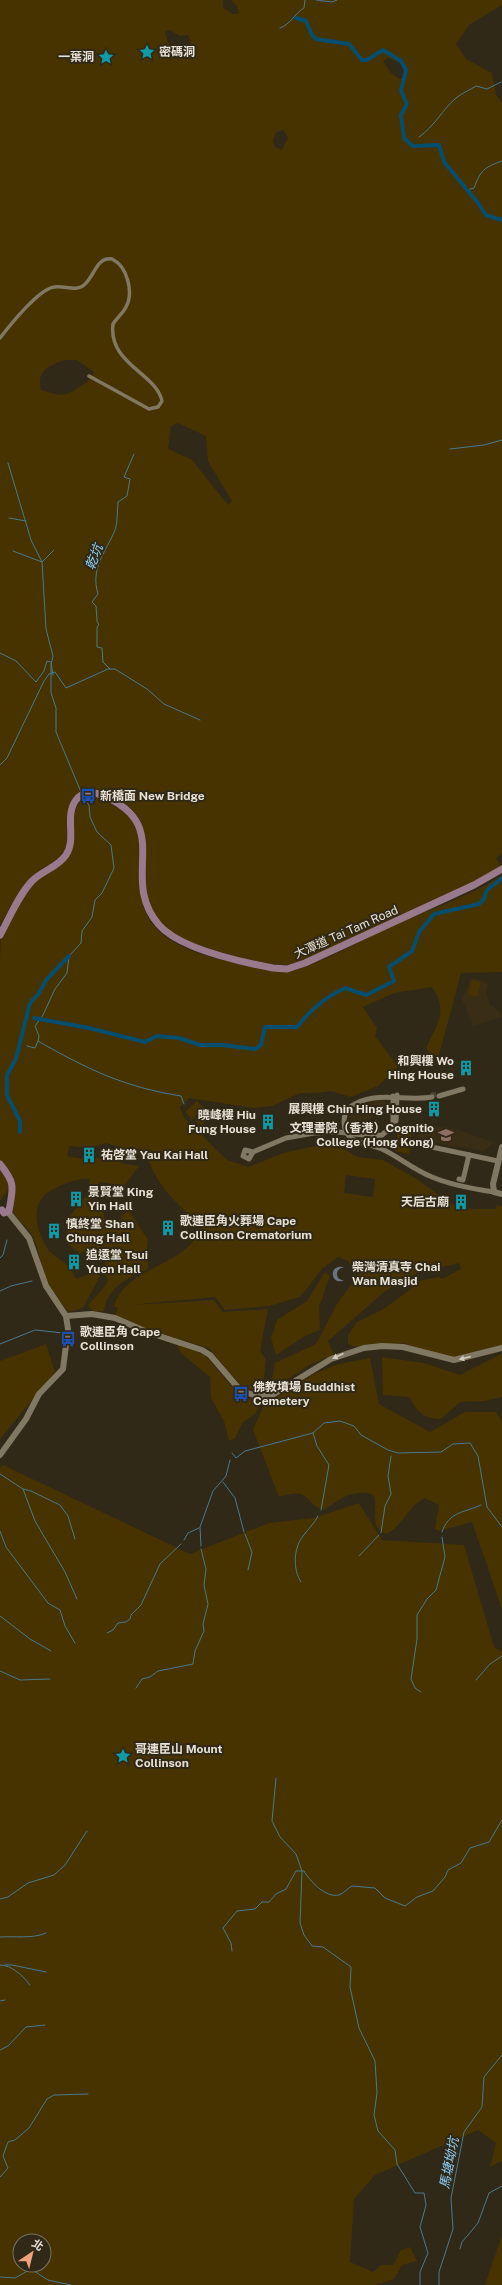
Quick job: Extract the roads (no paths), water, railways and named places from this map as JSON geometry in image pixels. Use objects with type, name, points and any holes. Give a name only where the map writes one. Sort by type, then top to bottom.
[{"type":"main road","name":"大潭道 Tai Tam Road","points":[[0,935],[29,885],[40,874],[58,863],[66,856],[70,844],[73,807],[79,797],[88,793],[106,797],[128,810],[137,820],[141,832],[144,896],[152,915],[163,929],[186,944],[273,968],[287,969],[304,963],[461,892],[502,869]]},
{"type":"main road","points":[[0,1164],[12,1181],[10,1199],[5,1209]]},
{"type":"street","points":[[0,338],[22,312],[46,290],[55,286],[75,288],[82,286],[100,263],[107,259],[112,259],[125,273],[129,294],[126,306],[113,326],[117,349],[156,390],[162,402],[158,407],[149,409],[89,376]]},
{"type":"street","points":[[440,1095],[463,1089]]},
{"type":"street","points":[[431,1096],[379,1097],[365,1100],[349,1108],[344,1116],[345,1130],[351,1138],[381,1149],[432,1177],[461,1186],[502,1194]]},
{"type":"street","points":[[254,1152],[295,1136],[333,1133],[372,1136],[382,1135],[391,1126],[395,1108],[395,1097]]},
{"type":"street","points":[[422,1145],[498,1161]]},
{"type":"street","points":[[494,1192],[493,1184],[502,1147]]},
{"type":"street","points":[[462,1180],[469,1155]]},
{"type":"street","points":[[0,1455],[26,1419],[39,1394],[63,1369],[67,1344],[66,1316],[46,1286],[29,1238],[5,1209]]},
{"type":"street","points":[[66,1316],[92,1314],[109,1317],[147,1332],[202,1350],[210,1355],[241,1391],[258,1396],[274,1394],[335,1357],[364,1348],[382,1346],[403,1347],[454,1360],[502,1348]]},
{"type":"waterway","points":[[280,28],[287,24],[304,8],[305,0]]},
{"type":"waterway","points":[[316,0],[332,2],[337,0]]},
{"type":"waterway","points":[[296,18],[306,21],[312,35],[316,39],[349,44],[362,60],[367,60],[383,50],[401,61],[406,70],[401,91],[407,104],[401,115],[404,138],[413,146],[439,145],[444,162],[486,215],[502,220]]},
{"type":"waterway","points":[[419,137],[430,128],[458,96],[476,86],[487,89],[501,82]]},
{"type":"waterway","points":[[467,190],[474,188],[484,170],[502,161]]},
{"type":"waterway","points":[[450,449],[484,445],[502,440]]},
{"type":"waterway","name":"乾坑","points":[[110,669],[103,662],[102,648],[97,647],[97,627],[99,625],[97,621],[96,606],[92,602],[98,594],[96,585],[97,568],[116,527],[118,502],[127,496],[130,479],[124,477],[134,454]]},
{"type":"waterway","points":[[8,463],[31,540],[42,562],[46,629],[53,656],[51,665],[51,693],[56,708],[56,732],[81,792]]},
{"type":"waterway","points":[[9,518],[26,521]]},
{"type":"waterway","points":[[13,551],[42,562],[54,550]]},
{"type":"waterway","points":[[0,653],[16,661],[36,682],[44,671],[47,661],[51,662],[53,675]]},
{"type":"waterway","points":[[0,765],[7,758],[44,681],[49,674],[55,672],[66,688],[108,669],[115,669],[147,689],[164,704],[200,720]]},
{"type":"waterway","points":[[38,1041],[39,1036],[35,1026],[43,1015],[55,989],[67,973],[69,956],[81,943],[82,931],[92,917],[95,900],[102,893],[114,868],[111,845],[97,832],[90,817],[89,805],[84,799]]},
{"type":"waterway","points":[[34,1018],[89,1028],[145,1042],[157,1036],[179,1038],[200,1045],[222,1045],[255,1049],[261,1045],[265,1027],[297,1027],[319,1004],[331,995],[345,988],[366,995],[394,981],[389,967],[412,951],[419,932],[434,914],[479,904],[484,899],[487,890],[502,878]]},
{"type":"waterway","points":[[20,1132],[20,1121],[7,1095],[7,1075],[16,1059],[30,1003],[39,993],[46,980],[69,956]]},
{"type":"waterway","points":[[27,1046],[35,1048],[38,1041],[106,1076],[142,1088],[181,1096],[184,1104]]},
{"type":"waterway","points":[[0,1258],[3,1255],[7,1240]]},
{"type":"waterway","points":[[0,1291],[11,1286],[32,1281]]},
{"type":"waterway","points":[[0,1344],[35,1330],[63,1333]]},
{"type":"waterway","points":[[232,1453],[236,1458],[245,1451],[313,1433],[324,1423],[340,1421],[354,1426],[361,1435],[388,1450],[398,1453],[441,1452],[453,1444],[470,1443],[478,1456],[487,1507],[502,1527]]},
{"type":"waterway","points":[[313,1433],[317,1446],[329,1465],[321,1510]]},
{"type":"waterway","points":[[381,1533],[385,1506],[391,1494],[388,1476],[391,1456]]},
{"type":"waterway","points":[[201,1546],[200,1527],[213,1491],[226,1476],[230,1460]]},
{"type":"waterway","points":[[0,1474],[23,1489],[31,1491],[60,1505],[68,1516],[75,1539]]},
{"type":"waterway","points":[[223,1482],[235,1498],[244,1532]]},
{"type":"waterway","points":[[23,1489],[35,1521],[65,1572],[77,1599]]},
{"type":"waterway","points":[[442,1532],[445,1525],[453,1516],[481,1505]]},
{"type":"waterway","points":[[301,1582],[295,1566],[297,1547],[303,1536],[318,1516]]},
{"type":"waterway","points":[[184,1540],[188,1533],[199,1528]]},
{"type":"waterway","points":[[0,1531],[6,1547],[48,1603],[60,1610],[65,1626],[75,1643]]},
{"type":"waterway","points":[[245,1534],[252,1552],[248,1570]]},
{"type":"waterway","points":[[359,1556],[379,1535]]},
{"type":"waterway","points":[[421,1692],[415,1688],[411,1679],[417,1639],[417,1615],[427,1599],[436,1590],[445,1557],[442,1537]]},
{"type":"waterway","points":[[107,1633],[113,1630],[118,1623],[126,1622],[130,1619],[131,1615],[141,1605],[160,1564],[181,1544]]},
{"type":"waterway","points":[[136,1688],[142,1679],[150,1677],[158,1671],[193,1664],[195,1651],[204,1631],[203,1624],[208,1604],[204,1585],[206,1569],[201,1549]]},
{"type":"waterway","points":[[0,1616],[30,1639],[51,1651]]},
{"type":"waterway","points":[[476,1680],[490,1664],[502,1656]]},
{"type":"waterway","points":[[0,1671],[20,1680],[50,1679]]},
{"type":"waterway","points":[[276,1778],[272,1821],[280,1837],[296,1854],[302,1871],[300,1923],[304,1935],[312,1946],[323,1947],[351,1967],[350,1987],[359,2028],[375,2061],[377,2093],[374,2115],[378,2131],[395,2150],[397,2164],[415,2193],[424,2193],[426,2205],[420,2227],[428,2253],[420,2272],[420,2285]]},
{"type":"waterway","points":[[232,1951],[231,1943],[223,1928],[237,1911],[255,1909],[262,1902],[269,1902],[276,1894],[286,1889],[296,1871],[304,1871],[318,1888],[328,1894],[339,1895],[352,1886],[375,1888],[385,1898],[405,1906],[417,1897],[433,1891],[445,1877],[448,1870],[461,1863],[470,1848],[489,1842],[502,1820]]},
{"type":"waterway","points":[[0,1899],[8,1897],[28,1883],[54,1875],[65,1865],[87,1831]]},
{"type":"waterway","points":[[0,1937],[30,1937],[46,1933]]},
{"type":"waterway","points":[[0,1965],[13,1969],[30,1985]]},
{"type":"waterway","points":[[5,1965],[46,1972]]},
{"type":"waterway","points":[[0,2001],[5,2000]]},
{"type":"waterway","points":[[0,2050],[8,2046],[26,2027],[45,2025]]},
{"type":"waterway","name":"馬塘坳坑","points":[[439,2285],[439,2272],[453,2229],[451,2198],[464,2132],[482,2107],[484,2077],[502,2055]]},
{"type":"waterway","points":[[0,2177],[8,2168],[3,2156],[8,2142],[15,2140],[29,2128],[47,2099],[54,2095],[88,2094]]},
{"type":"waterway","points":[[460,2249],[462,2242],[478,2223],[489,2193],[502,2186]]},
{"type":"waterway","points":[[0,2277],[15,2278],[29,2270],[34,2271],[48,2280],[71,2285]]},
{"type":"tunnel","points":[[431,1095],[438,1094]]},
{"type":"place","name":"密碼洞","points":[[147,52]]},
{"type":"place","name":"一葉洞","points":[[106,57]]},
{"type":"place","name":"新橋面 New Bridge","points":[[88,796]]},
{"type":"place","name":"和興樓 Wo Hing House","points":[[466,1068]]},
{"type":"place","name":"展興樓 Chin Hing House","points":[[434,1109]]},
{"type":"place","name":"曉峰樓 Hiu Fung House","points":[[268,1122]]},
{"type":"place","name":"文理書院（香港）Cognitio College (Hong Kong)","points":[[446,1135]]},
{"type":"place","name":"祐啓堂 Yau Kai Hall","points":[[89,1155]]},
{"type":"place","name":"景賢堂 King Yin Hall","points":[[76,1199]]},
{"type":"place","name":"天后古廟","points":[[461,1202]]},
{"type":"place","name":"歌連臣角火葬場 Cape Collinson Crematorium","points":[[168,1228]]},
{"type":"place","name":"慎終堂 Shan Chung Hall","points":[[54,1231]]},
{"type":"place","name":"追遠堂 Tsui Yuen Hall","points":[[74,1262]]},
{"type":"place","name":"柴灣清真寺 Chai Wan Masjid","points":[[340,1274]]},
{"type":"place","name":"歌連臣角 Cape Collinson","points":[[68,1339]]},
{"type":"place","name":"佛教墳場 Buddhist Cemetery","points":[[241,1394]]},
{"type":"place","name":"哥連臣山 Mount Collinson","points":[[123,1756]]}]
